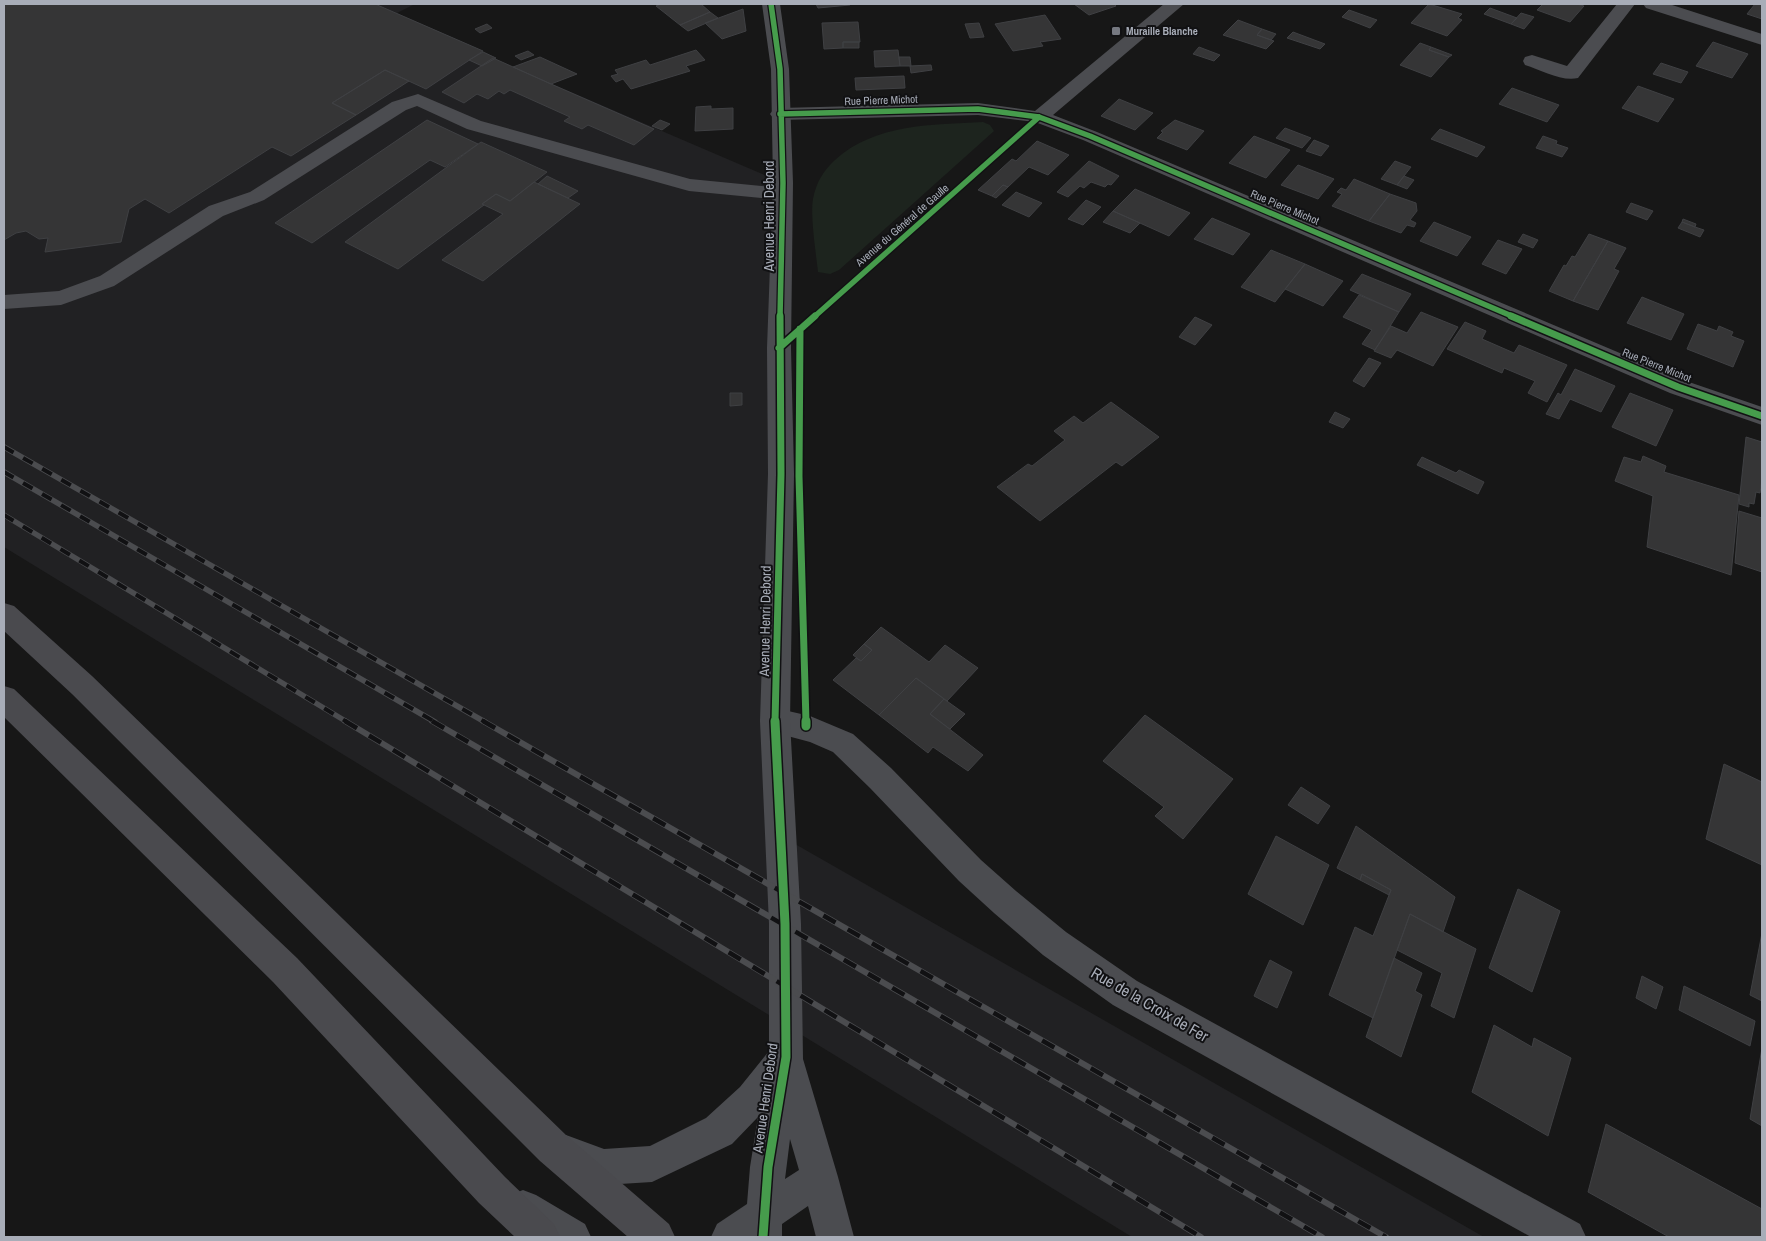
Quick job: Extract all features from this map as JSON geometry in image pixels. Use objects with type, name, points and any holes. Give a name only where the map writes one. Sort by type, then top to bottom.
[{"type":"main road","points":[[4,614],[82,685],[553,1148],[656,1237]]},
{"type":"main road","points":[[4,698],[285,970],[492,1190],[541,1237]]},
{"type":"street","name":"Avenue Henri Debord","points":[[764,1225],[768,1167],[786,1057],[785,924],[775,721],[781,474],[779,348],[782,194],[780,69],[770,4]]},
{"type":"street","points":[[1039,117],[1175,4]]},
{"type":"street","points":[[1532,61],[1571,74],[1626,4]]},
{"type":"street","points":[[1652,4],[1762,40]]},
{"type":"street","name":"Rue Pierre Michot","points":[[780,114],[978,109],[1039,117],[1090,136],[1678,387],[1762,416]]},
{"type":"street","name":"Rue de la Croix de Fer","points":[[775,721],[806,726],[824,732],[843,743],[989,888],[1084,966],[1125,992],[1567,1237]]},
{"type":"street","name":"Avenue Henri Debord","points":[[553,1148],[604,1167],[652,1164],[719,1131],[752,1099],[786,1057]]},
{"type":"street","name":"Avenue Henri Debord","points":[[786,1057],[835,1237]]},
{"type":"street","points":[[730,1237],[764,1225],[820,1177]]},
{"type":"street","points":[[492,1190],[572,1237]]},
{"type":"lane","points":[[4,302],[61,298],[106,281],[216,210],[257,196],[399,106],[418,100],[474,125],[689,185],[782,194]]},
{"type":"shaded area","points":[[4,4],[415,4],[397,13],[483,51],[496,58],[494,59],[783,183],[781,836],[1484,1237],[1132,1237],[4,547]]},
{"type":"shaded area","points":[[983,122],[990,125],[994,131],[839,270],[830,274],[818,272],[813,225],[813,199],[821,178],[835,160],[851,148],[868,139],[905,128]]},
{"type":"building","points":[[4,4],[375,4],[483,51],[426,89],[385,70],[332,103],[356,115],[291,156],[272,147],[169,213],[145,199],[129,209],[121,242],[45,252],[48,238],[39,239],[26,231],[16,233],[4,240]]},
{"type":"building","points":[[661,4],[701,4],[710,12],[680,25],[656,6]]},
{"type":"building","points":[[816,4],[850,4],[850,5],[818,8]]},
{"type":"building","points":[[1074,4],[1114,4],[1116,6],[1089,15]]},
{"type":"building","points":[[1429,4],[1462,14],[1458,18],[1462,20],[1447,36],[1411,23]]},
{"type":"building","points":[[1543,4],[1577,4],[1584,6],[1570,22],[1537,10]]},
{"type":"building","points":[[1755,4],[1762,4],[1762,19],[1747,14]]},
{"type":"building","points":[[1490,8],[1517,18],[1511,24],[1484,14]]},
{"type":"building","points":[[743,9],[746,31],[722,39],[705,23]]},
{"type":"building","points":[[1349,10],[1377,20],[1370,28],[1342,17]]},
{"type":"building","points":[[710,12],[718,18],[688,31],[680,25]]},
{"type":"building","points":[[1521,13],[1534,17],[1524,29],[1511,24]]},
{"type":"building","points":[[1045,15],[1061,39],[1040,42],[1043,46],[1013,51],[995,24]]},
{"type":"building","points":[[1238,20],[1262,29],[1257,35],[1274,41],[1266,49],[1223,35]]},
{"type":"building","points":[[858,22],[860,42],[843,42],[843,48],[824,49],[822,23]]},
{"type":"building","points":[[979,23],[984,37],[970,38],[965,24]]},
{"type":"building","points":[[487,24],[492,28],[480,33],[475,29]]},
{"type":"building","points":[[1262,29],[1276,34],[1271,40],[1257,35]]},
{"type":"building","points":[[1293,32],[1325,44],[1320,49],[1287,38]]},
{"type":"building","points":[[843,42],[859,42],[859,48],[843,48]]},
{"type":"building","points":[[1713,42],[1748,54],[1732,78],[1696,66]]},
{"type":"building","points":[[1420,43],[1431,47],[1429,50],[1449,57],[1431,77],[1400,65]]},
{"type":"building","points":[[1199,47],[1220,55],[1214,61],[1193,54]]},
{"type":"building","points":[[1431,47],[1452,55],[1449,57],[1429,50]]},
{"type":"building","points":[[696,50],[705,60],[686,66],[690,71],[631,89],[623,79],[616,82],[611,76],[618,74],[615,70],[646,60],[650,65]]},
{"type":"building","points":[[898,50],[900,66],[875,67],[874,51]]},
{"type":"building","points":[[528,51],[534,55],[521,60],[515,56]]},
{"type":"building","points":[[483,52],[496,58],[482,66],[469,60]]},
{"type":"building","points":[[540,57],[577,74],[551,84],[513,67]]},
{"type":"building","points":[[899,57],[910,57],[911,66],[900,66]]},
{"type":"building","points":[[493,58],[654,129],[634,145],[588,125],[582,129],[564,121],[570,117],[510,90],[504,94],[499,91],[488,99],[477,94],[464,103],[442,92]]},
{"type":"building","points":[[1661,63],[1688,72],[1681,83],[1653,74]]},
{"type":"building","points":[[931,65],[932,70],[911,73],[910,66]]},
{"type":"building","points":[[385,70],[409,81],[356,115],[332,103]]},
{"type":"building","points":[[904,76],[905,88],[856,90],[855,78]]},
{"type":"building","points":[[1638,86],[1674,99],[1658,122],[1622,108]]},
{"type":"building","points":[[1512,88],[1559,105],[1547,122],[1499,104]]},
{"type":"building","points":[[1119,99],[1153,113],[1135,130],[1101,116]]},
{"type":"building","points":[[711,106],[711,109],[733,108],[733,129],[695,131],[696,107]]},
{"type":"building","points":[[427,120],[478,144],[445,167],[430,160],[312,243],[275,223]]},
{"type":"building","points":[[660,120],[670,124],[662,130],[652,126]]},
{"type":"building","points":[[1175,120],[1204,131],[1187,150],[1157,138],[1163,132],[1161,131]]},
{"type":"building","points":[[1285,128],[1311,138],[1302,148],[1276,138]]},
{"type":"building","points":[[1440,129],[1485,147],[1477,157],[1431,139]]},
{"type":"building","points":[[1254,136],[1290,150],[1266,178],[1229,163]]},
{"type":"building","points":[[1543,136],[1557,141],[1556,144],[1568,148],[1562,157],[1536,148]]},
{"type":"building","points":[[1314,140],[1329,146],[1321,156],[1306,151]]},
{"type":"building","points":[[1037,141],[1069,155],[1048,175],[1029,167],[1008,187],[1003,185],[992,196],[978,190],[1012,159],[1016,161]]},
{"type":"building","points":[[481,142],[547,172],[510,201],[496,194],[398,269],[345,242]]},
{"type":"building","points":[[1089,161],[1119,176],[1111,185],[1108,184],[1105,187],[1091,182],[1084,188],[1080,186],[1068,197],[1057,192]]},
{"type":"building","points":[[1395,161],[1411,167],[1397,185],[1381,179]]},
{"type":"building","points":[[1298,165],[1334,179],[1318,199],[1281,185]]},
{"type":"building","points":[[547,176],[578,191],[568,198],[538,184]]},
{"type":"building","points":[[1404,176],[1414,180],[1407,189],[1397,185]]},
{"type":"building","points":[[1354,179],[1390,194],[1369,221],[1332,206],[1342,194],[1337,192],[1341,188],[1346,190]]},
{"type":"building","points":[[534,182],[580,204],[483,281],[442,260],[503,214],[482,204],[496,194],[510,201]]},
{"type":"building","points":[[1003,185],[1008,187],[996,198],[992,196]]},
{"type":"building","points":[[1135,189],[1190,213],[1169,236],[1113,211]]},
{"type":"building","points":[[1016,192],[1042,203],[1029,217],[1002,205]]},
{"type":"building","points":[[1390,194],[1416,203],[1417,211],[1410,220],[1416,223],[1414,227],[1407,225],[1401,233],[1369,221]]},
{"type":"building","points":[[1086,200],[1101,207],[1083,225],[1068,219]]},
{"type":"building","points":[[1631,203],[1653,211],[1647,220],[1626,212]]},
{"type":"building","points":[[1113,211],[1140,223],[1130,233],[1103,222]]},
{"type":"building","points":[[1212,218],[1250,234],[1233,255],[1194,239]]},
{"type":"building","points":[[1683,219],[1696,224],[1695,227],[1682,222]]},
{"type":"building","points":[[1434,222],[1471,237],[1457,256],[1420,241]]},
{"type":"building","points":[[1682,222],[1704,230],[1700,237],[1678,228]]},
{"type":"building","points":[[1523,234],[1538,240],[1533,248],[1518,242]]},
{"type":"building","points":[[1589,234],[1608,241],[1573,301],[1549,291],[1564,265],[1566,266],[1572,256],[1575,257]]},
{"type":"building","points":[[1498,240],[1522,249],[1506,274],[1482,264]]},
{"type":"building","points":[[1608,241],[1626,248],[1614,269],[1619,271],[1598,310],[1573,301]]},
{"type":"building","points":[[1271,250],[1305,264],[1275,302],[1241,287]]},
{"type":"building","points":[[1305,264],[1343,281],[1323,306],[1285,289]]},
{"type":"building","points":[[1362,274],[1411,294],[1399,312],[1350,290]]},
{"type":"building","points":[[1359,295],[1399,312],[1375,350],[1362,344],[1372,330],[1343,317]]},
{"type":"building","points":[[1642,297],[1684,314],[1671,340],[1627,323]]},
{"type":"building","points":[[1421,312],[1458,327],[1433,366],[1397,350],[1391,358],[1374,351],[1391,326],[1407,333]]},
{"type":"building","points":[[1195,317],[1212,325],[1195,345],[1179,337]]},
{"type":"building","points":[[1465,322],[1486,331],[1482,339],[1514,353],[1519,345],[1567,365],[1547,402],[1528,393],[1535,381],[1504,368],[1502,373],[1447,349]]},
{"type":"building","points":[[1698,324],[1717,331],[1719,326],[1733,332],[1731,336],[1744,341],[1733,367],[1687,349]]},
{"type":"building","points":[[1369,358],[1381,363],[1364,387],[1353,381]]},
{"type":"building","points":[[1575,369],[1615,386],[1601,412],[1570,399],[1559,419],[1546,414],[1558,393],[1561,395]]},
{"type":"building","points":[[730,393],[742,393],[742,405],[730,406]]},
{"type":"building","points":[[1630,393],[1673,410],[1656,446],[1612,427]]},
{"type":"building","points":[[1111,402],[1159,437],[1122,466],[1116,462],[1040,521],[997,487],[1028,464],[1032,466],[1065,440],[1054,431],[1074,416],[1083,423]]},
{"type":"building","points":[[1335,412],[1350,419],[1343,428],[1329,422]]},
{"type":"building","points":[[1746,437],[1762,442],[1760,493],[1756,492],[1754,504],[1749,503],[1749,507],[1739,504]]},
{"type":"building","points":[[1643,456],[1666,466],[1664,472],[1739,495],[1731,575],[1647,547],[1653,496],[1615,481],[1624,457],[1641,462]]},
{"type":"building","points":[[1422,457],[1456,473],[1459,470],[1484,482],[1478,494],[1417,465]]},
{"type":"building","points":[[1739,511],[1762,518],[1762,572],[1735,563]]},
{"type":"building","points":[[881,627],[929,662],[945,645],[978,668],[947,701],[916,678],[879,715],[833,680],[856,658],[861,661],[872,650],[864,644]]},
{"type":"building","points":[[864,644],[872,650],[861,661],[853,655]]},
{"type":"building","points":[[916,678],[944,699],[930,714],[983,755],[968,771],[933,747],[928,753],[879,715]]},
{"type":"building","points":[[944,699],[965,714],[950,729],[930,714]]},
{"type":"building","points":[[1145,715],[1233,779],[1183,839],[1155,816],[1164,807],[1103,761]]},
{"type":"building","points":[[1724,764],[1762,782],[1762,865],[1706,839]]},
{"type":"building","points":[[1301,787],[1330,806],[1318,824],[1288,805]]},
{"type":"building","points":[[1356,826],[1455,897],[1443,932],[1410,914],[1373,1018],[1329,995],[1355,927],[1373,936],[1391,890],[1362,874],[1360,880],[1337,868]]},
{"type":"building","points":[[1276,836],[1329,865],[1303,925],[1248,894]]},
{"type":"building","points":[[1362,874],[1391,890],[1389,895],[1360,880]]},
{"type":"building","points":[[1518,889],[1560,911],[1532,992],[1489,968]]},
{"type":"building","points":[[1410,914],[1476,949],[1454,1018],[1431,1006],[1442,973],[1397,950]]},
{"type":"building","points":[[1762,933],[1762,1001],[1750,995]]},
{"type":"building","points":[[1394,958],[1422,973],[1415,991],[1422,995],[1401,1057],[1366,1037]]},
{"type":"building","points":[[1270,960],[1292,972],[1277,1008],[1254,996]]},
{"type":"building","points":[[1642,976],[1663,987],[1656,1009],[1636,998]]},
{"type":"building","points":[[1684,986],[1755,1021],[1750,1046],[1679,1010]]},
{"type":"building","points":[[1494,1025],[1532,1047],[1534,1038],[1571,1058],[1548,1136],[1472,1092]]},
{"type":"building","points":[[1762,1048],[1762,1126],[1750,1119]]},
{"type":"building","points":[[1606,1124],[1762,1209],[1762,1237],[1669,1237],[1588,1192]]},
{"type":"railway","points":[[4,447],[485,722]]},
{"type":"railway","points":[[4,472],[435,722]]},
{"type":"railway","points":[[4,515],[347,722]]},
{"type":"railway","points":[[345,721],[1201,1237]]},
{"type":"railway","points":[[432,721],[1322,1237]]},
{"type":"railway","points":[[483,721],[1386,1237]]},
{"type":"cycle path","points":[[763,1237],[768,1167],[786,1057],[785,924],[775,721],[781,474],[779,348],[783,183],[780,69],[771,4]]},
{"type":"cycle path","points":[[780,114],[978,109],[1039,117],[1090,136],[1678,387],[1762,416]]},
{"type":"cycle path","name":"Avenue du Général de Gaulle","points":[[779,348],[1039,117]]},
{"type":"cycle path","points":[[800,329],[799,476],[806,726]]},
{"type":"place","name":"Muraille Blanche","points":[[1116,31]]}]
